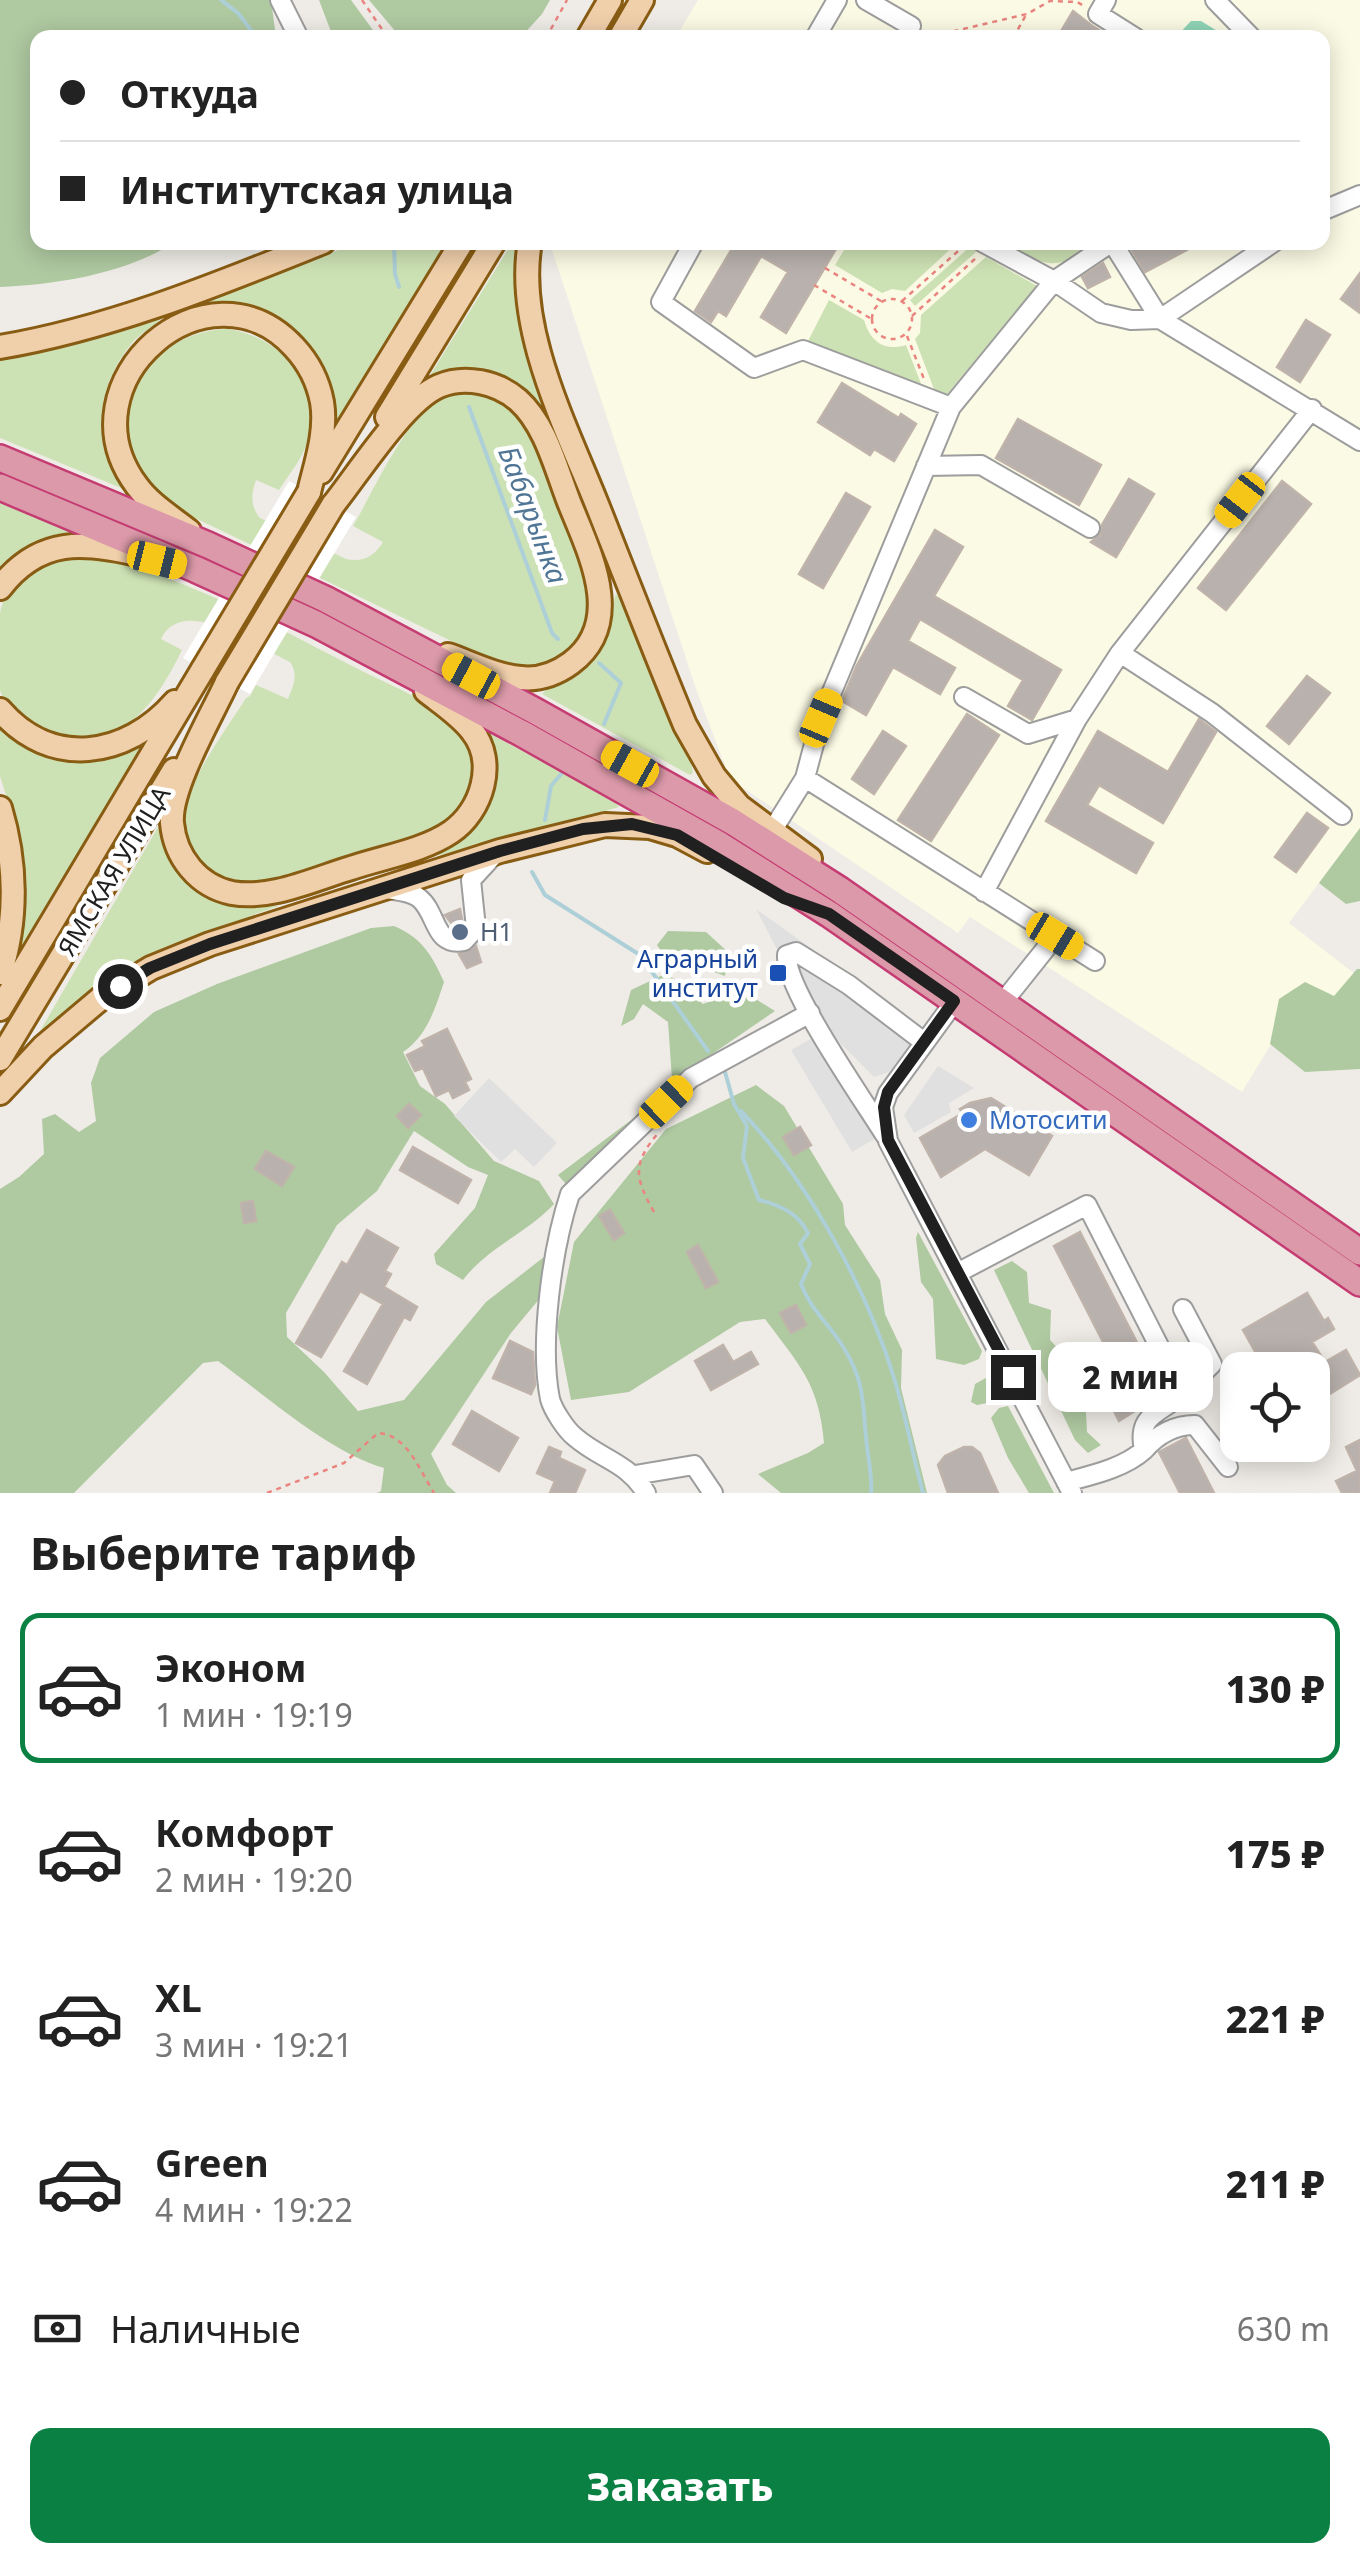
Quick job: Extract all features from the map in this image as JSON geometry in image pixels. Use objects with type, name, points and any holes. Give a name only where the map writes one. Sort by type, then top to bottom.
[{"type":"highway","points":[[0,458],[208,545],[406,640],[676,790],[840,890],[1360,1252]]},
{"type":"highway","points":[[0,487],[316,624],[663,812],[829,914],[1360,1283]]},
{"type":"main road","points":[[581,30],[599,0]]},
{"type":"main road","points":[[593,30],[610,0]]},
{"type":"main road","points":[[625,30],[642,0]]},
{"type":"main road","points":[[636,30],[652,0]]},
{"type":"main road","points":[[0,347],[125,316],[302,250]]},
{"type":"main road","points":[[0,1009],[457,250]]},
{"type":"main road","points":[[392,664],[460,718],[478,740],[484,783],[472,810],[451,832],[435,840],[294,886],[257,894],[220,889],[198,876],[177,845],[172,819],[176,792],[228,682],[489,250]]},
{"type":"main road","points":[[529,250],[527,283],[536,338],[549,380],[685,725],[714,776],[739,806],[805,853],[840,890]]},
{"type":"main road","points":[[208,545],[155,505],[137,486],[124,463],[115,430],[117,401],[129,372],[146,348],[171,329],[205,318],[248,319],[276,331],[297,350],[318,386],[323,414],[321,443],[309,492]]},
{"type":"main road","points":[[333,505],[411,406],[437,387],[466,381],[490,385],[518,400],[536,424],[592,561],[600,600],[591,641],[564,668],[530,678],[504,675],[406,640]]},
{"type":"main road","points":[[0,588],[18,568],[39,554],[78,545],[103,546],[196,569]]},
{"type":"main road","points":[[0,710],[35,740],[66,750],[92,750],[120,742],[144,729],[168,710],[204,669]]},
{"type":"main road","name":"ЯМСКАЯ УЛИЦА","points":[[0,1060],[228,682]]},
{"type":"main road","points":[[0,808],[12,881],[11,926],[0,973]]},
{"type":"main road","points":[[0,1093],[59,1032],[135,976],[210,944],[500,851],[605,825],[650,827],[700,847],[784,898],[829,914]]},
{"type":"street","points":[[280,0],[295,30]]},
{"type":"street","points":[[819,30],[838,0]]},
{"type":"street","points":[[866,0],[911,26]]},
{"type":"street","points":[[1215,0],[1244,30]]},
{"type":"street","points":[[1102,7],[1127,30]]},
{"type":"street","points":[[1330,207],[1360,194]]},
{"type":"street","points":[[689,250],[660,302],[754,368],[804,350],[942,404]]},
{"type":"street","points":[[996,250],[1054,281],[1101,313],[1131,320],[1160,319],[1262,250]]},
{"type":"street","points":[[772,831],[804,778],[821,718],[926,466],[942,404],[1054,281],[1100,250]]},
{"type":"street","points":[[1117,250],[1160,319],[1360,441]]},
{"type":"street","points":[[984,892],[1078,719],[1120,653],[1312,409]]},
{"type":"street","points":[[926,466],[980,465],[1090,528]]},
{"type":"street","points":[[1120,653],[1212,714],[1342,815]]},
{"type":"street","points":[[964,696],[1028,734],[1078,719]]},
{"type":"street","points":[[804,778],[1095,961]]},
{"type":"street","points":[[386,888],[416,896],[424,903],[442,938],[448,942],[464,941],[476,928],[471,880],[480,866],[500,851]]},
{"type":"street","points":[[1003,1002],[1055,936]]},
{"type":"street","points":[[924,1042],[849,985],[796,952],[786,955],[786,967],[810,1013],[888,1140],[1069,1487],[1144,1450],[1155,1437],[1182,1426],[1195,1426],[1228,1467]]},
{"type":"street","points":[[888,1140],[884,1107],[888,1092],[954,1001]]},
{"type":"street","points":[[646,1493],[636,1475],[573,1436],[550,1402],[546,1322],[562,1220],[570,1194],[691,1078],[810,1013]]},
{"type":"street","points":[[960,1272],[1086,1205],[1184,1393]]},
{"type":"street","points":[[1144,1450],[1142,1425],[1184,1393],[1212,1364],[1184,1309]]},
{"type":"street","points":[[636,1475],[694,1465],[713,1493]]},
{"type":"path","points":[[362,0],[383,30]]},
{"type":"path","points":[[550,30],[567,0]]},
{"type":"path","points":[[959,30],[1027,14],[1050,1],[1102,7]]},
{"type":"path","points":[[1017,30],[1027,14]]},
{"type":"path","points":[[911,26],[918,30]]},
{"type":"path","points":[[825,268],[882,302],[902,301],[959,250]]},
{"type":"path","points":[[814,286],[872,318],[880,336],[894,340],[906,334],[912,316],[979,250]]},
{"type":"path","points":[[902,301],[912,316]]},
{"type":"path","points":[[872,318],[882,302]]},
{"type":"path","points":[[906,334],[942,404]]},
{"type":"path","points":[[654,1212],[638,1184],[638,1172],[642,1153],[669,1120],[666,1102]]},
{"type":"path","points":[[267,1493],[344,1462],[378,1434],[392,1434],[402,1442],[434,1493]]},
{"type":"shaded area","points":[[698,0],[1360,0],[1360,828],[1289,923],[1360,978],[1360,1002],[1299,998],[1242,1092],[970,917],[958,933],[730,779],[696,689],[552,250],[1330,250],[1330,30],[680,30]]},
{"type":"shaded area","points":[[756,909],[923,1028],[889,1072],[874,1077],[810,1013]]},
{"type":"shaded area","points":[[818,1035],[878,1137],[852,1152],[791,1050]]},
{"type":"shaded area","points":[[938,1066],[974,1088],[949,1103],[951,1112],[914,1133],[904,1115]]},
{"type":"shaded area","points":[[489,1078],[557,1143],[534,1167],[515,1149],[501,1162],[454,1116]]},
{"type":"green space","points":[[0,0],[271,0],[275,30],[30,30],[30,250],[161,250],[90,276],[0,287]]},
{"type":"green space","points":[[319,0],[351,0],[373,30],[330,30]]},
{"type":"green space","points":[[369,0],[550,0],[527,30],[394,30]]},
{"type":"green space","points":[[1191,21],[1201,21],[1216,30],[1183,30]]},
{"type":"green space","points":[[338,250],[446,250],[336,424],[330,387],[319,360],[290,327],[251,308],[197,303]]},
{"type":"green space","points":[[508,250],[521,250],[553,433],[527,398],[502,377],[476,373],[429,377]]},
{"type":"green space","points":[[844,250],[949,250],[905,291],[892,289],[882,293],[835,265]]},
{"type":"green space","points":[[966,250],[976,252],[915,306],[910,300]]},
{"type":"green space","points":[[1018,250],[1086,250],[1061,262],[1033,258]]},
{"type":"green space","points":[[986,257],[1037,286],[942,400],[937,397],[915,339],[920,333],[921,315]]},
{"type":"green space","points":[[829,300],[864,320],[879,343],[891,347],[906,345],[925,394],[807,343]]},
{"type":"green space","points":[[162,318],[132,343],[104,397],[101,416],[106,455],[126,490],[0,438],[0,356]]},
{"type":"green space","points":[[228,329],[266,342],[281,354],[304,384],[310,402],[307,443],[298,462],[279,490],[256,480],[254,509],[260,518],[346,559],[368,557],[383,542],[353,526],[402,439],[426,410],[438,401],[468,393],[489,397],[516,413],[539,452],[587,578],[587,619],[579,638],[564,655],[539,667],[493,661],[193,517],[153,490],[130,452],[126,426],[129,402],[139,379],[155,359],[175,344],[200,333]]},
{"type":"green space","points":[[0,500],[71,533],[34,545],[0,572]]},
{"type":"green space","points":[[74,556],[144,570],[221,600],[418,699],[453,725],[465,741],[472,759],[472,780],[465,801],[450,818],[427,831],[292,875],[247,882],[213,872],[198,858],[185,829],[191,790],[218,740],[256,685],[288,699],[293,667],[241,636],[203,622],[186,621],[172,626],[161,639],[182,650],[157,693],[127,725],[88,738],[64,736],[32,725],[10,707],[0,690],[0,614],[9,591],[28,574]]},
{"type":"green space","points":[[616,594],[628,609],[690,757],[690,775],[542,694],[575,675],[594,657]]},
{"type":"green space","points":[[0,730],[38,754],[65,762],[115,757],[146,744],[13,974],[14,821],[0,776]]},
{"type":"green space","points":[[489,733],[619,807],[457,853],[431,856],[478,814],[492,793],[495,773]]},
{"type":"green space","points":[[158,827],[170,855],[206,895],[236,905],[279,906],[250,916],[248,922],[32,1045]]},
{"type":"green space","points":[[1360,828],[1360,901],[1346,904],[1319,883]]},
{"type":"green space","points":[[394,926],[425,948],[444,982],[424,1030],[403,1052],[420,1086],[445,1104],[494,1161],[539,1181],[554,1204],[484,1258],[463,1280],[436,1264],[434,1254],[475,1208],[488,1175],[468,1167],[414,1131],[377,1191],[337,1225],[286,1313],[287,1337],[358,1411],[404,1400],[486,1302],[553,1250],[545,1292],[511,1333],[431,1454],[447,1485],[456,1493],[377,1493],[381,1491],[384,1468],[320,1437],[218,1361],[203,1363],[74,1493],[0,1493],[0,1189],[44,1154],[42,1119],[55,1114],[79,1132],[96,1121],[91,1083],[100,1058],[154,1012],[217,984],[371,928]]},
{"type":"green space","points":[[668,931],[706,932],[728,952],[725,976],[698,966],[681,969],[667,960],[657,945]]},
{"type":"green space","points":[[1357,969],[1360,1069],[1305,1072],[1270,1044],[1279,999],[1305,982],[1334,996]]},
{"type":"green space","points":[[667,973],[703,1004],[741,990],[775,1011],[702,1061],[571,1190],[558,1175],[651,1105],[672,1079],[668,1022],[643,1004],[634,1019],[621,1026],[631,990]]},
{"type":"green space","points":[[756,1085],[784,1106],[843,1204],[845,1225],[880,1280],[885,1314],[902,1350],[901,1388],[927,1493],[781,1493],[758,1474],[824,1443],[812,1390],[765,1319],[740,1322],[629,1392],[571,1400],[557,1327],[574,1242],[666,1129]]},
{"type":"green space","points":[[918,1232],[982,1351],[979,1359],[964,1365],[936,1359],[933,1299],[921,1282]]},
{"type":"green space","points":[[1012,1261],[1027,1272],[1029,1303],[1051,1310],[1050,1340],[1084,1376],[1087,1432],[1101,1445],[1088,1453],[1075,1440],[994,1270]]},
{"type":"green space","points":[[993,1374],[1000,1382],[1002,1395],[998,1401],[977,1405],[971,1402],[975,1384]]},
{"type":"green space","points":[[1008,1406],[1054,1493],[1029,1493],[1008,1458],[991,1418],[999,1408]]},
{"type":"pier","points":[[289,481],[356,517],[250,694],[183,658]]},
{"type":"building","points":[[1073,11],[1099,30],[1062,30]]},
{"type":"building","points":[[731,250],[835,250],[786,333],[761,317],[788,272],[761,256],[726,316],[718,311],[711,322],[695,311]]},
{"type":"building","points":[[1132,250],[1187,250],[1145,272]]},
{"type":"building","points":[[1103,263],[1110,277],[1088,288],[1082,277]]},
{"type":"building","points":[[1360,273],[1360,313],[1341,299]]},
{"type":"building","points":[[1306,320],[1330,335],[1300,382],[1277,367]]},
{"type":"building","points":[[842,383],[916,424],[894,461],[874,449],[870,455],[818,422]]},
{"type":"building","points":[[1018,419],[1101,465],[1079,505],[996,458]]},
{"type":"building","points":[[1129,479],[1154,494],[1116,557],[1091,542],[1100,535]]},
{"type":"building","points":[[1282,481],[1311,504],[1226,610],[1198,588]]},
{"type":"building","points":[[846,493],[870,507],[823,588],[799,574]]},
{"type":"building","points":[[935,530],[963,547],[934,596],[1061,670],[1032,720],[1008,706],[1023,680],[920,619],[908,641],[955,668],[940,694],[893,667],[866,715],[842,701],[857,665]]},
{"type":"building","points":[[1307,676],[1330,693],[1289,744],[1267,726]]},
{"type":"building","points":[[967,714],[999,735],[931,841],[898,820]]},
{"type":"building","points":[[1199,719],[1216,732],[1163,823],[1099,785],[1087,805],[1153,843],[1136,873],[1046,821],[1098,731],[1168,772]]},
{"type":"building","points":[[883,731],[906,746],[874,794],[852,779]]},
{"type":"building","points":[[1307,813],[1328,828],[1296,872],[1275,857]]},
{"type":"building","points":[[460,909],[463,924],[456,929],[445,915]]},
{"type":"building","points":[[476,946],[481,962],[467,968],[459,954]]},
{"type":"building","points":[[447,1029],[471,1079],[465,1082],[469,1090],[453,1098],[449,1090],[436,1096],[423,1068],[415,1071],[407,1055],[425,1046],[422,1041]]},
{"type":"building","points":[[991,1098],[1052,1136],[1029,1175],[985,1149],[941,1177],[920,1138],[963,1113],[960,1109],[970,1103]]},
{"type":"building","points":[[409,1104],[421,1115],[408,1128],[397,1116]]},
{"type":"building","points":[[800,1127],[811,1145],[794,1155],[783,1137]]},
{"type":"building","points":[[413,1147],[471,1180],[458,1203],[400,1170]]},
{"type":"building","points":[[266,1151],[294,1167],[282,1186],[255,1169]]},
{"type":"building","points":[[253,1201],[256,1221],[244,1223],[241,1203]]},
{"type":"building","points":[[610,1210],[624,1233],[614,1240],[599,1216]]},
{"type":"building","points":[[367,1230],[398,1248],[385,1271],[391,1274],[384,1287],[417,1307],[410,1320],[404,1317],[367,1384],[344,1371],[383,1304],[360,1291],[321,1357],[296,1343],[342,1262],[347,1265]]},
{"type":"building","points":[[1080,1232],[1163,1393],[1119,1421],[1107,1397],[1126,1387],[1054,1246]]},
{"type":"building","points":[[698,1245],[718,1282],[706,1288],[687,1252]]},
{"type":"building","points":[[1307,1293],[1324,1321],[1328,1318],[1334,1329],[1312,1342],[1318,1352],[1255,1352],[1243,1330]]},
{"type":"building","points":[[796,1305],[806,1325],[791,1333],[780,1313]]},
{"type":"building","points":[[510,1341],[533,1352],[535,1385],[531,1394],[493,1378]]},
{"type":"building","points":[[723,1345],[733,1362],[751,1352],[758,1364],[711,1390],[695,1361]]},
{"type":"building","points":[[1346,1350],[1360,1375],[1330,1394],[1330,1359]]},
{"type":"building","points":[[472,1411],[518,1438],[499,1471],[453,1444]]},
{"type":"building","points":[[1186,1438],[1214,1493],[1180,1493],[1159,1452]]},
{"type":"building","points":[[1360,1440],[1360,1493],[1342,1493],[1336,1481],[1357,1471],[1346,1447]]},
{"type":"building","points":[[549,1447],[561,1452],[559,1458],[585,1470],[575,1493],[550,1493],[555,1481],[537,1473]]},
{"type":"building","points":[[964,1447],[980,1453],[998,1493],[948,1493],[938,1465],[945,1456]]},
{"type":"waterway","name":"Бабарынка","points":[[221,0],[251,30]]},
{"type":"waterway","name":"Бабарынка","points":[[394,250],[399,287]]},
{"type":"waterway","name":"Бабарынка","points":[[469,407],[552,633],[558,639]]},
{"type":"waterway","name":"Бабарынка","points":[[599,663],[621,683],[604,724]]},
{"type":"waterway","name":"Бабарынка","points":[[545,820],[551,786],[562,773]]},
{"type":"waterway","name":"Бабарынка","points":[[532,872],[545,895],[640,955],[708,1051]]},
{"type":"waterway","name":"Бабарынка","points":[[725,1072],[734,1104],[747,1126],[743,1158],[759,1200],[788,1211],[808,1233],[800,1244],[810,1264],[801,1284],[856,1371],[871,1493]]},
{"type":"waterway","points":[[741,1111],[812,1203],[852,1273],[895,1381],[923,1493]]},
{"type":"place","name":"Н1","points":[[460,932]]},
{"type":"place","name":"Аграрный институт","points":[[778,973]]},
{"type":"place","name":"Мотосити","points":[[969,1120]]},
{"type":"route","points":[[120,986],[150,968],[210,944],[500,851],[605,825],[632,824],[677,835],[784,898],[829,914],[954,1001],[888,1092],[884,1107],[888,1140],[1013,1377]]}]
